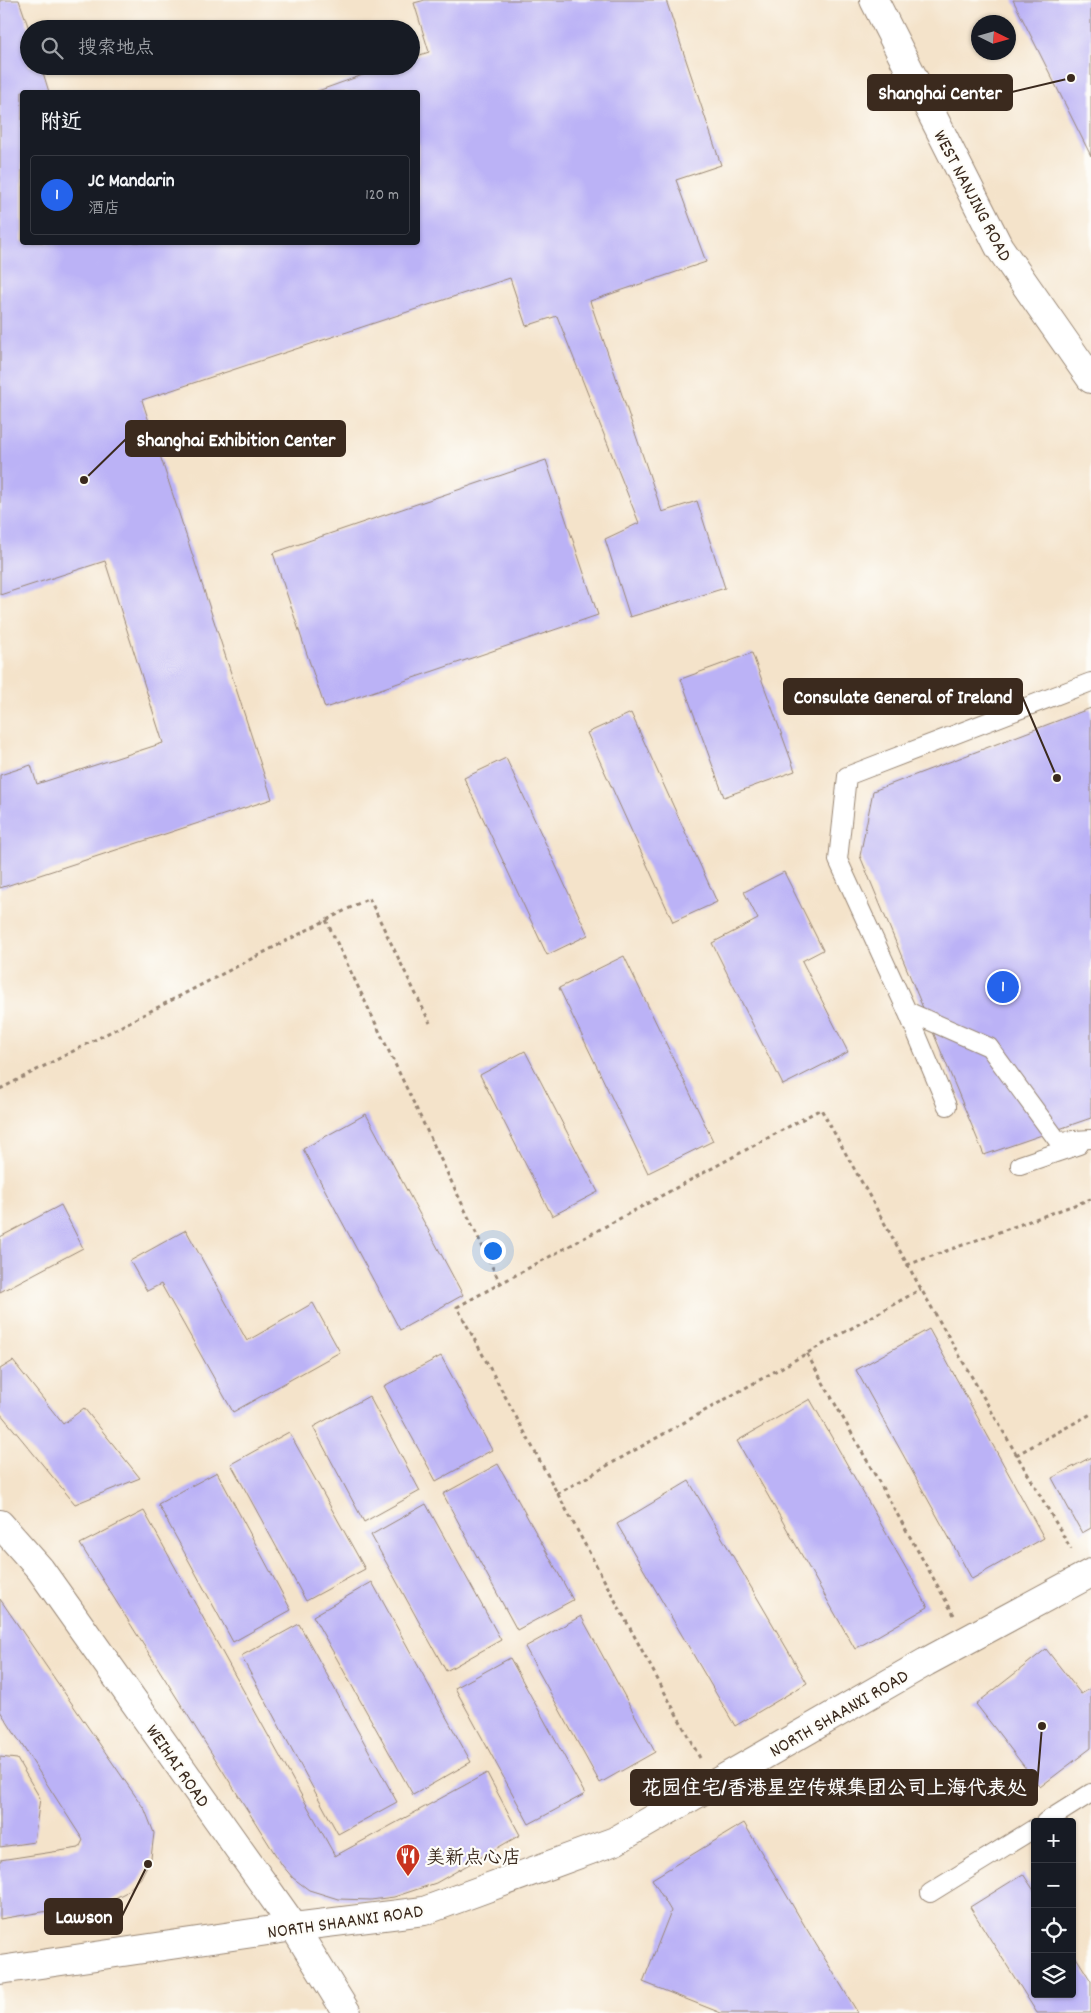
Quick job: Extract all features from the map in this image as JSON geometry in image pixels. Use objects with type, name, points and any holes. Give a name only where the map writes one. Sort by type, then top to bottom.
[{"type":"main road","name":"WEST NANJING ROAD","points":[[874,0],[999,247],[1091,379]]},
{"type":"main road","name":"WEIHAI ROAD","points":[[0,1524],[40,1570],[294,1927],[347,2013]]},
{"type":"main road","name":"NORTH SHAANXI ROAD","points":[[0,1970],[294,1927],[424,1911],[615,1840],[968,1639],[1089,1574]]},
{"type":"lane","points":[[947,1106],[907,1011],[838,860],[847,776],[1091,682]]},
{"type":"lane","points":[[907,1011],[988,1047],[1058,1141],[1091,1140]]},
{"type":"lane","points":[[1020,1165],[1091,1140]]},
{"type":"lane","points":[[1051,1818],[1091,1793]]},
{"type":"lane","points":[[930,1893],[1031,1830]]},
{"type":"path","points":[[0,1089],[369,898],[430,1023]]},
{"type":"path","points":[[326,920],[500,1283]]},
{"type":"path","points":[[714,1784],[457,1307],[821,1109],[920,1289],[1016,1455],[1089,1574]]},
{"type":"path","points":[[907,1264],[1091,1199]]},
{"type":"path","points":[[557,1494],[920,1289]]},
{"type":"path","points":[[807,1354],[968,1639]]},
{"type":"path","points":[[1016,1455],[1091,1414]]},
{"type":"building","points":[[0,0],[19,0],[26,20],[20,20],[20,75],[44,75],[48,90],[20,90],[20,245],[420,245],[420,90],[321,90],[363,75],[420,75],[420,55],[429,52],[414,3],[425,0],[666,0],[721,165],[676,180],[706,262],[590,301],[662,512],[697,501],[725,588],[630,617],[605,539],[639,523],[557,316],[526,326],[510,278],[142,400],[272,799],[0,888],[0,775],[31,765],[37,784],[163,743],[105,561],[0,595]]},
{"type":"building","points":[[1013,0],[1091,0],[1091,156]]},
{"type":"building","points":[[546,460],[598,615],[325,708],[273,553]]},
{"type":"building","points":[[752,653],[795,771],[724,797],[681,679]]},
{"type":"building","points":[[1091,708],[1091,1118],[984,1155],[860,856],[873,791]]},
{"type":"building","points":[[631,713],[717,902],[673,922],[587,733]]},
{"type":"building","points":[[506,758],[588,935],[547,955],[464,778]]},
{"type":"building","points":[[784,872],[823,950],[802,961],[848,1052],[783,1085],[712,943],[758,919],[744,892]]},
{"type":"building","points":[[624,956],[713,1141],[648,1173],[559,988]]},
{"type":"building","points":[[525,1051],[598,1192],[552,1216],[480,1075]]},
{"type":"building","points":[[366,1114],[463,1295],[400,1330],[303,1149]]},
{"type":"building","points":[[61,1205],[83,1248],[0,1292],[0,1237]]},
{"type":"building","points":[[186,1230],[247,1341],[313,1303],[340,1352],[233,1412],[161,1284],[147,1291],[130,1261]]},
{"type":"building","points":[[929,1329],[1044,1538],[972,1579],[856,1370]]},
{"type":"building","points":[[441,1356],[492,1450],[436,1481],[384,1386]]},
{"type":"building","points":[[13,1361],[63,1424],[84,1408],[140,1478],[75,1504],[0,1413],[0,1369]]},
{"type":"building","points":[[369,1396],[420,1491],[364,1522],[313,1427]]},
{"type":"building","points":[[810,1399],[928,1607],[855,1649],[737,1441]]},
{"type":"building","points":[[289,1432],[365,1569],[306,1601],[231,1464]]},
{"type":"building","points":[[1091,1457],[1091,1528],[1082,1533],[1052,1478]]},
{"type":"building","points":[[498,1464],[573,1600],[517,1630],[443,1494]]},
{"type":"building","points":[[217,1472],[291,1610],[233,1642],[158,1504]]},
{"type":"building","points":[[689,1481],[807,1683],[735,1726],[617,1524]]},
{"type":"building","points":[[426,1504],[501,1640],[446,1671],[371,1535]]},
{"type":"building","points":[[144,1511],[335,1856],[487,1773],[520,1835],[436,1883],[394,1897],[371,1900],[338,1899],[309,1890],[293,1878],[282,1865],[80,1544]]},
{"type":"building","points":[[372,1582],[471,1762],[413,1795],[313,1616]]},
{"type":"building","points":[[0,1599],[145,1810],[154,1833],[151,1858],[140,1879],[125,1893],[109,1901],[0,1919],[0,1860],[79,1848],[83,1840],[0,1711]]},
{"type":"building","points":[[581,1616],[655,1752],[600,1783],[525,1647]]},
{"type":"building","points":[[299,1624],[397,1802],[338,1834],[241,1656]]},
{"type":"building","points":[[1046,1649],[1081,1694],[1091,1688],[1091,1748],[1040,1787],[976,1704]]},
{"type":"building","points":[[510,1658],[585,1794],[529,1824],[455,1688]]},
{"type":"building","points":[[0,1757],[17,1759],[40,1798],[34,1842],[0,1847]]},
{"type":"building","points":[[744,1823],[858,2013],[721,2013],[643,1982],[671,1911],[652,1879]]},
{"type":"building","points":[[1023,1874],[1031,1886],[1031,1998],[1076,1998],[1076,1957],[1091,1981],[1091,2013],[1037,2013],[970,1907]]},
{"type":"place","name":"Shanghai Center","points":[[1071,78]]},
{"type":"place","name":"Shanghai Exhibition Center","points":[[84,480]]},
{"type":"place","name":"Consulate General of Ireland","points":[[1057,778]]},
{"type":"place","name":"JC Mandarin","points":[[1003,987]]},
{"type":"place","name":"花园住宅/香港星空传媒集团公司上海代表处","points":[[1042,1726]]},
{"type":"place","name":"Lawson","points":[[148,1864]]},
{"type":"place","name":"美新点心店","points":[[408,1877]]}]
